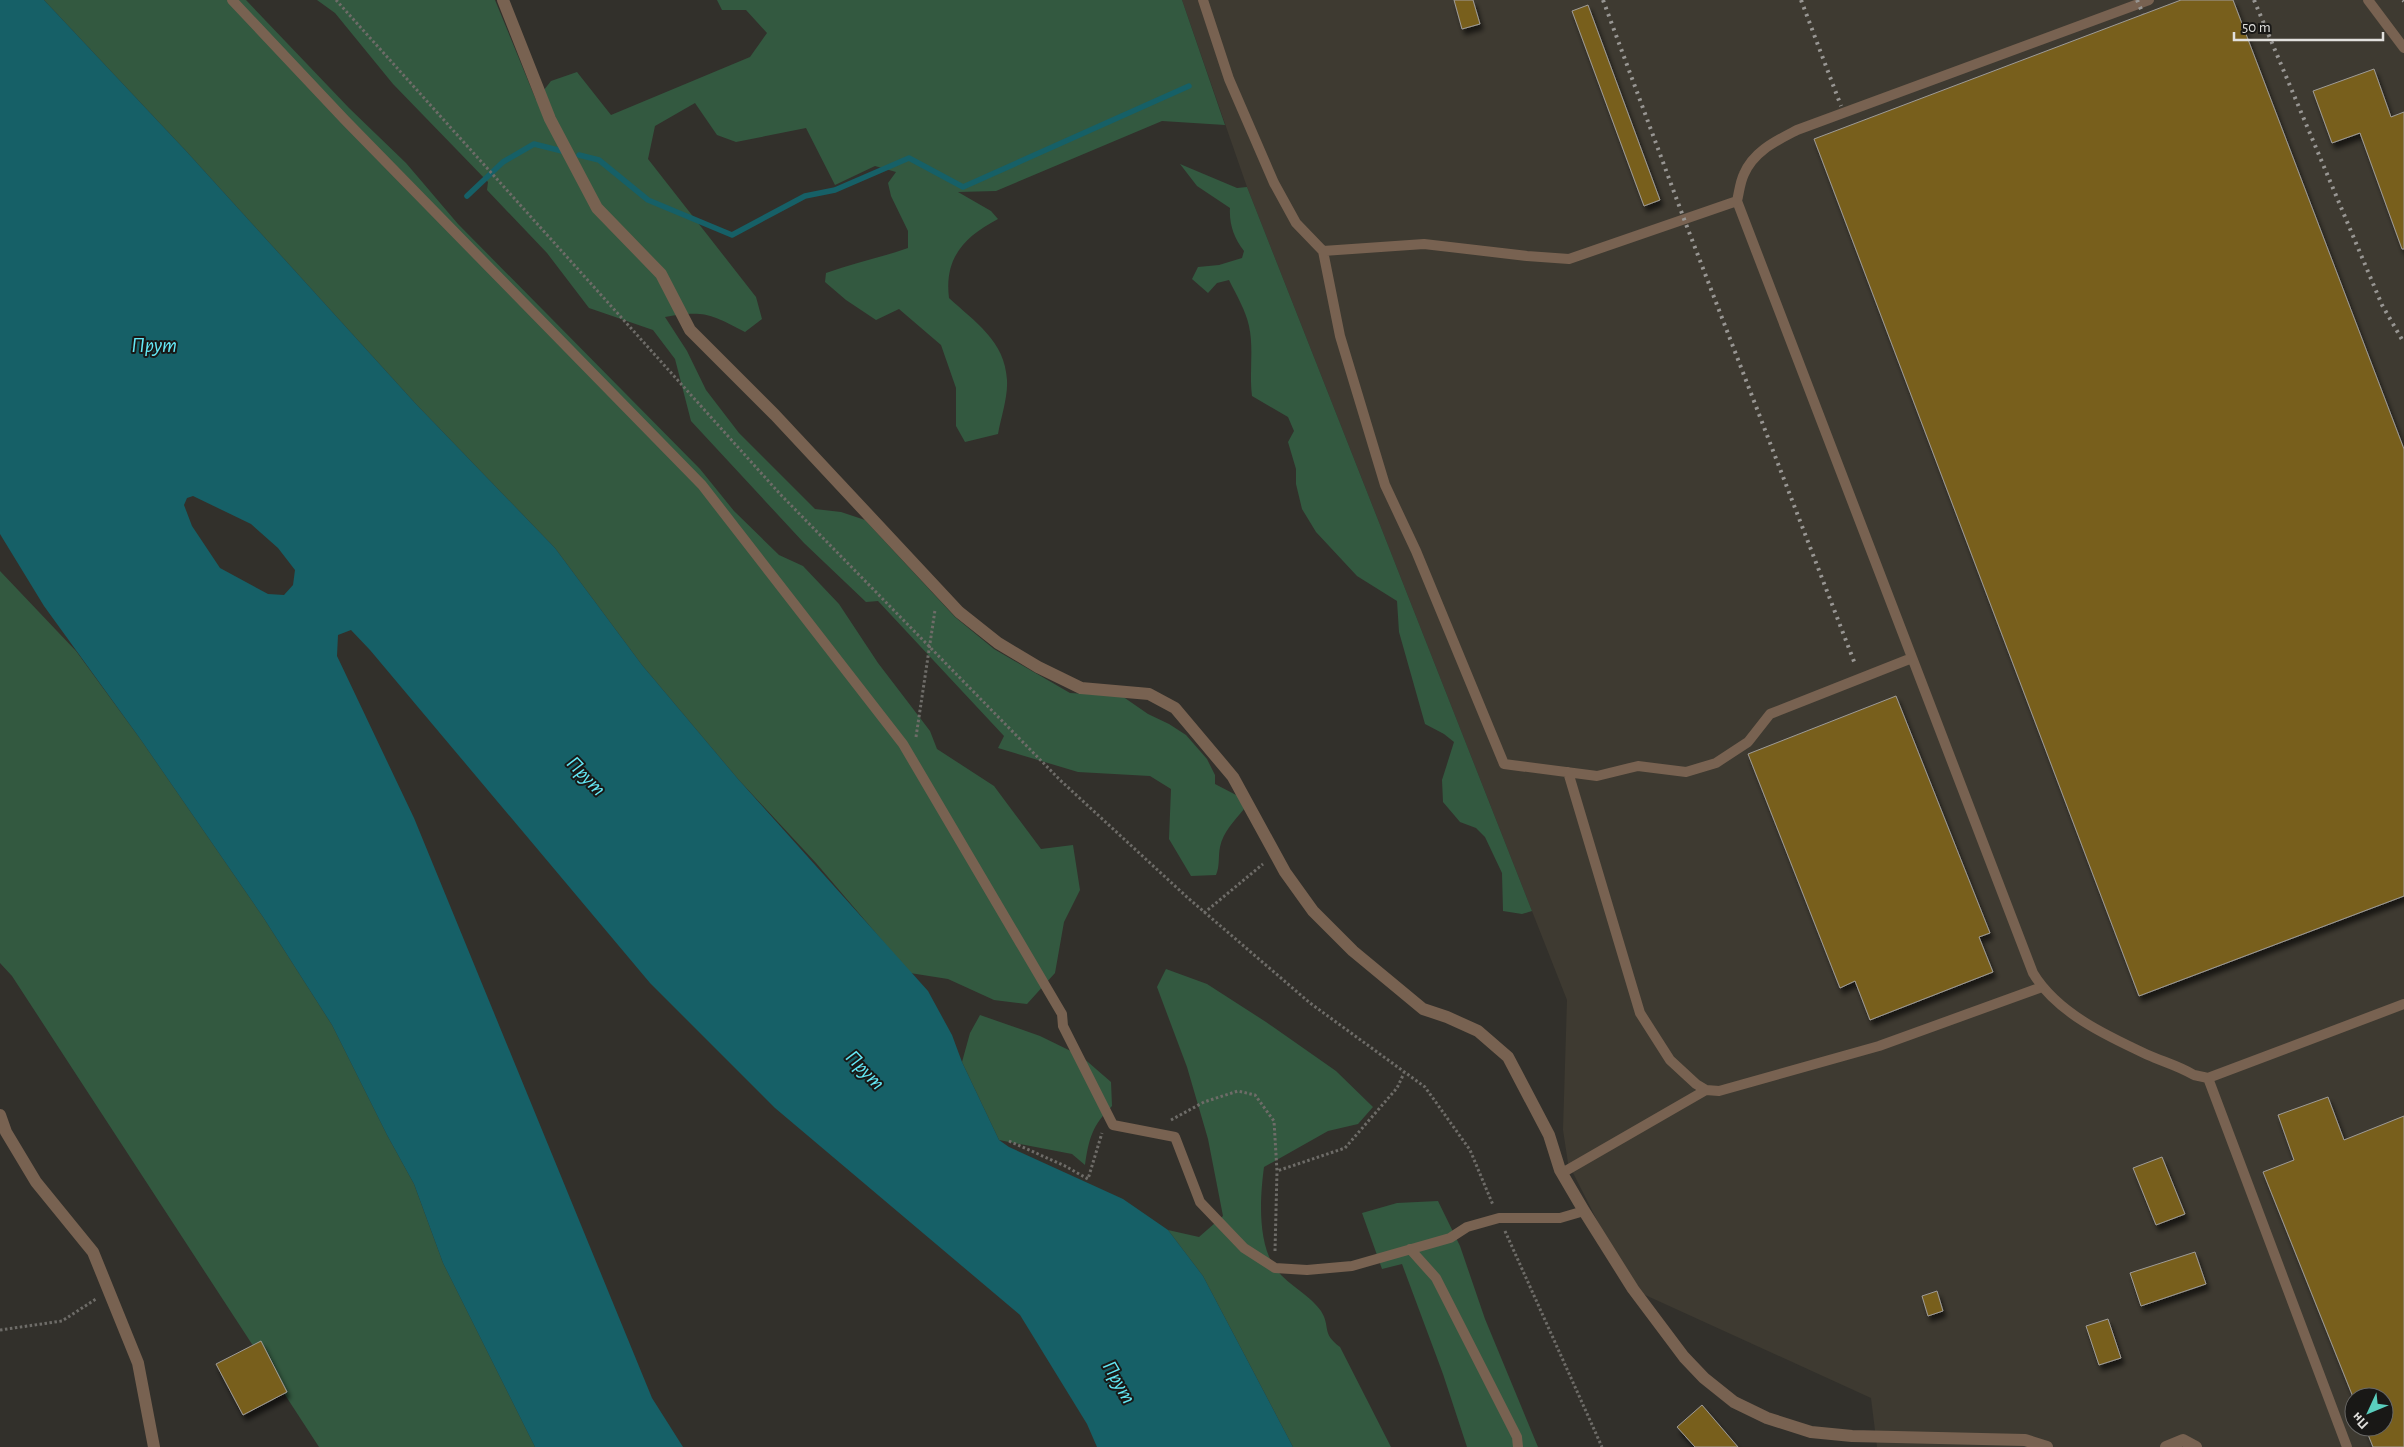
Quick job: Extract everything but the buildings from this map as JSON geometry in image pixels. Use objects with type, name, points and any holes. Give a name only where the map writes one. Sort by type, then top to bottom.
[{"type":"street","points":[[503,0],[550,119],[597,208],[661,274],[690,330],[775,415],[959,612],[998,643],[1038,667],[1081,688],[1149,694],[1175,708],[1232,777],[1275,854],[1312,910],[1353,951],[1423,1009],[1447,1016],[1478,1031],[1508,1058],[1548,1134],[1562,1173],[1584,1211],[1633,1289],[1658,1324],[1704,1378],[1734,1402],[1767,1418],[1810,1432],[1852,1436],[2025,1440],[2048,1447]]},
{"type":"street","points":[[0,1115],[6,1132],[36,1182],[93,1252],[138,1363],[154,1447]]},
{"type":"street","points":[[2166,1447],[2183,1440],[2196,1447]]},
{"type":"lane","points":[[232,0],[345,120],[702,485],[903,744],[1062,1014],[1063,1026],[1114,1125],[1174,1137],[1200,1202],[1244,1248],[1275,1268],[1307,1270],[1352,1266],[1450,1238],[1467,1228],[1499,1218],[1560,1218],[1584,1211]]},
{"type":"lane","points":[[1203,0],[1229,79],[1274,183],[1296,223],[1323,250],[1340,336],[1386,485],[1416,550],[1504,764],[1597,776],[1638,766],[1686,772],[1716,763],[1748,742],[1770,714],[1912,658]]},
{"type":"lane","points":[[2149,0],[1797,130],[1770,143],[1756,157],[1744,175],[1738,201],[2033,973],[2042,987],[2079,1018],[2104,1033],[2194,1075],[2208,1078],[2404,1004]]},
{"type":"lane","points":[[2368,0],[2404,48]]},
{"type":"lane","points":[[1323,250],[1424,244],[1527,256],[1569,258],[1738,201]]},
{"type":"lane","points":[[1568,772],[1640,1013],[1670,1060],[1696,1084],[1706,1090],[1719,1091],[1879,1046],[2042,987]]},
{"type":"lane","points":[[2208,1078],[2347,1447]]},
{"type":"lane","points":[[1562,1173],[1706,1090]]},
{"type":"lane","points":[[1410,1249],[1436,1278],[1517,1437],[1518,1447]]},
{"type":"path","points":[[336,0],[780,494],[930,645],[1060,780],[1204,912],[1310,1003],[1425,1088],[1470,1150],[1602,1447]]},
{"type":"path","points":[[912,761],[938,589]]},
{"type":"path","points":[[1204,912],[1275,854]]},
{"type":"path","points":[[1276,1171],[1345,1148],[1397,1088],[1404,1073]]},
{"type":"path","points":[[1169,1122],[1204,1102],[1238,1091],[1255,1096],[1274,1121],[1276,1171],[1275,1268]]},
{"type":"path","points":[[1008,1140],[1065,1166],[1088,1179],[1101,1134],[1114,1125]]},
{"type":"path","points":[[0,1330],[62,1321],[109,1291]]},
{"type":"shaded area","points":[[1182,0],[2404,0],[2404,1447],[1877,1447],[1871,1398],[1632,1289],[1568,1163],[1563,1130],[1567,1000],[1247,187]]},
{"type":"green space","points":[[44,0],[246,0],[349,108],[406,163],[458,224],[700,469],[734,511],[779,555],[803,566],[839,604],[878,663],[930,731],[937,749],[994,786],[1041,849],[1073,845],[1080,890],[1064,922],[1055,973],[1027,1004],[994,1000],[948,979],[910,973],[816,863],[738,779],[642,665],[555,548],[415,403],[187,152]]},
{"type":"green space","points":[[317,0],[495,0],[536,100],[551,81],[577,72],[611,115],[750,57],[767,33],[746,10],[722,10],[717,0],[1182,0],[1225,125],[1162,121],[996,191],[958,192],[991,211],[998,219],[975,233],[959,250],[953,260],[948,284],[949,298],[987,333],[1001,354],[1005,366],[1006,393],[998,434],[965,442],[956,426],[956,388],[941,345],[899,309],[876,320],[846,300],[825,282],[826,273],[908,248],[908,231],[891,196],[888,183],[896,172],[875,166],[835,185],[806,128],[736,142],[717,135],[695,103],[655,126],[648,159],[756,297],[762,319],[745,332],[707,315],[689,314],[665,317],[687,351],[706,390],[739,433],[815,509],[841,512],[865,520],[955,617],[994,649],[1070,693],[1122,696],[1148,714],[1186,735],[1207,759],[1215,775],[1215,784],[1238,796],[1244,809],[1224,836],[1219,851],[1216,875],[1191,876],[1169,839],[1171,789],[1150,776],[1078,772],[998,748],[1004,736],[878,601],[866,602],[804,543],[691,421],[675,359],[653,330],[589,308],[547,253],[487,190],[488,182],[393,84],[335,13]]},
{"type":"green space","points":[[1180,164],[1237,188],[1247,187],[1532,911],[1522,914],[1503,911],[1502,873],[1485,837],[1476,828],[1460,822],[1443,802],[1442,780],[1454,742],[1444,734],[1425,724],[1399,632],[1397,601],[1357,576],[1316,532],[1302,509],[1296,484],[1296,469],[1288,442],[1294,431],[1288,417],[1252,396],[1251,343],[1248,320],[1229,280],[1217,283],[1208,293],[1192,279],[1198,267],[1219,265],[1242,258],[1244,251],[1233,231],[1230,220],[1230,208],[1197,186]]},
{"type":"green space","points":[[0,571],[76,651],[141,740],[263,917],[332,1025],[387,1135],[414,1184],[443,1263],[535,1447],[319,1447],[12,976],[0,963]]},
{"type":"green space","points":[[1166,969],[1207,984],[1266,1022],[1336,1071],[1373,1107],[1358,1124],[1328,1131],[1264,1167],[1261,1220],[1266,1246],[1276,1269],[1321,1311],[1326,1321],[1330,1338],[1340,1347],[1391,1447],[1293,1447],[1203,1276],[1168,1230],[1199,1237],[1223,1216],[1208,1139],[1187,1067],[1157,987]]},
{"type":"green space","points":[[980,1015],[1040,1036],[1081,1056],[1111,1082],[1112,1106],[1092,1133],[1085,1165],[1072,1154],[999,1140],[962,1062],[970,1033]]},
{"type":"green space","points":[[1438,1201],[1460,1246],[1485,1319],[1538,1447],[1467,1447],[1443,1374],[1402,1264],[1382,1269],[1362,1213],[1397,1203]]},
{"type":"water","name":"Прут","points":[[0,0],[44,0],[187,152],[415,403],[555,548],[642,665],[738,779],[928,991],[952,1035],[962,1062],[999,1140],[1009,1147],[1123,1199],[1168,1230],[1203,1276],[1293,1447],[1097,1447],[1087,1424],[1020,1315],[775,1108],[650,983],[370,650],[351,630],[338,635],[337,656],[414,818],[652,1398],[683,1447],[535,1447],[443,1263],[414,1184],[387,1135],[332,1025],[263,917],[141,740],[44,606],[0,534]],"holes":[[[193,496],[251,524],[278,548],[295,570],[293,585],[284,595],[268,594],[220,568],[192,526],[184,505],[187,498]]]},
{"type":"waterway","points":[[579,155],[599,160],[648,200],[732,235],[805,196],[835,190],[909,158],[963,187],[1189,86]]},
{"type":"waterway","points":[[467,196],[503,162],[534,144],[562,151]]},
{"type":"railway","points":[[1603,0],[1684,219],[1855,664]]},
{"type":"railway","points":[[1801,0],[1841,106]]},
{"type":"railway","points":[[2137,0],[2143,14]]},
{"type":"railway","points":[[2254,0],[2382,305],[2404,343]]}]
